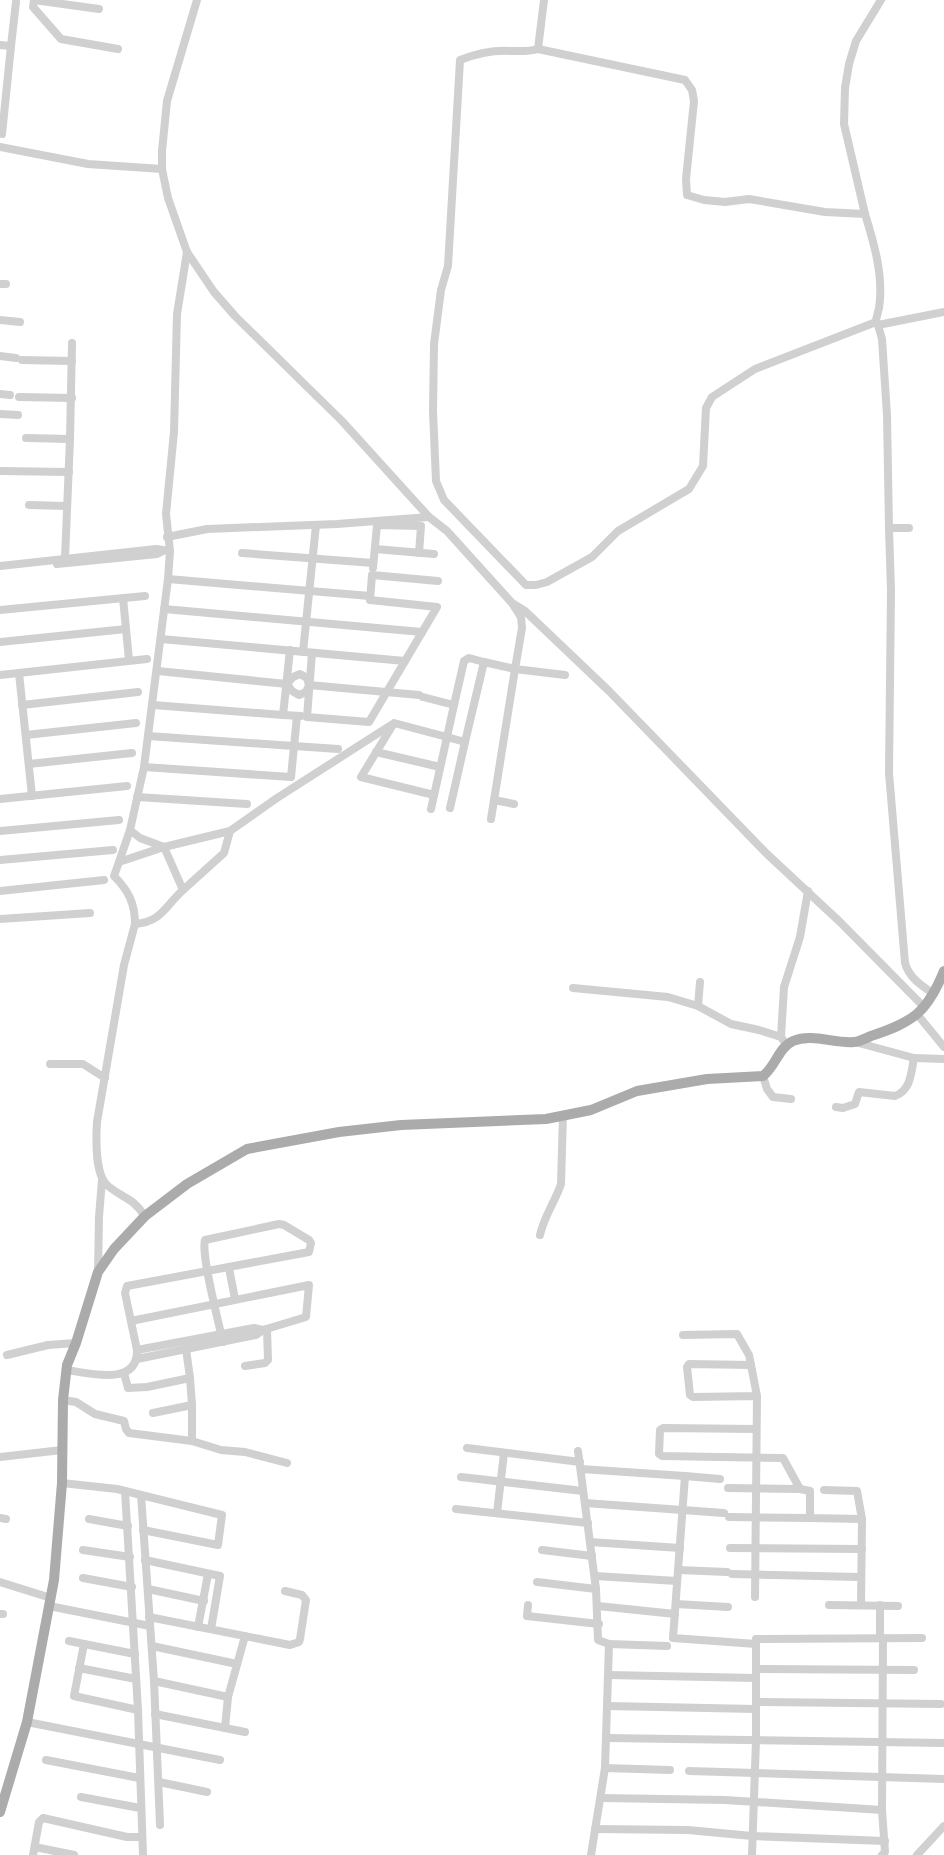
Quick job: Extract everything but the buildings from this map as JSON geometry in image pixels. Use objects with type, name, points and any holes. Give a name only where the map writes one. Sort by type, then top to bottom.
[{"type":"main road","points":[[0,1812],[27,1722],[54,1580],[62,1483],[63,1400],[68,1363],[98,1274],[114,1249],[146,1216],[187,1184],[226,1159],[247,1149],[339,1132],[401,1125],[546,1119],[604,1105],[637,1091],[707,1079],[763,1076],[769,1072],[784,1041],[808,1039],[855,1042],[902,1026],[926,1004],[944,971]]},
{"type":"street","points":[[196,0],[167,101],[162,151],[162,169],[168,198],[187,252],[214,292],[235,316],[342,421],[429,517],[447,531],[512,603],[521,617],[522,628],[491,819]]},
{"type":"street","points":[[538,49],[544,0]]},
{"type":"street","points":[[881,0],[856,42],[849,64],[845,88],[844,124],[879,269],[880,293],[877,323],[882,339],[887,415],[891,591],[889,773],[905,963],[944,1047]]},
{"type":"street","points":[[2,134],[16,1],[99,9]]},
{"type":"street","points":[[33,2],[61,39],[118,50]]},
{"type":"street","points":[[0,45],[11,46]]},
{"type":"street","points":[[865,214],[825,212],[749,200],[725,202],[691,197],[686,191],[686,179],[694,101],[692,90],[685,80],[538,49],[528,52],[508,50],[483,52],[463,59],[459,63],[448,266],[441,290],[436,326],[433,378],[436,481],[444,500],[526,585],[547,582],[592,557],[618,531],[689,489],[703,466],[706,408],[712,397],[755,369],[877,323],[944,312]]},
{"type":"street","points":[[0,147],[88,164],[162,169]]},
{"type":"street","points":[[98,1274],[102,1180],[96,1141],[97,1122],[124,965],[135,924],[133,901],[125,887],[114,876],[130,830],[144,766],[158,671],[168,579],[166,551],[168,479],[174,432],[177,314],[187,252]]},
{"type":"street","points":[[0,320],[20,321]]},
{"type":"street","points":[[65,558],[72,343]]},
{"type":"street","points":[[0,356],[72,361]]},
{"type":"street","points":[[0,394],[72,398]]},
{"type":"street","points":[[0,414],[18,415]]},
{"type":"street","points":[[26,438],[70,439]]},
{"type":"street","points":[[0,471],[69,472]]},
{"type":"street","points":[[29,505],[68,506]]},
{"type":"street","points":[[167,537],[207,529],[315,525],[429,517]]},
{"type":"street","points":[[144,766],[291,777],[294,746],[309,685],[306,621],[315,525]]},
{"type":"street","points":[[153,705],[369,722],[437,607],[370,600],[377,525],[421,526],[419,553]]},
{"type":"street","points":[[889,528],[909,528]]},
{"type":"street","points":[[0,568],[65,558],[156,549],[166,551]]},
{"type":"street","points":[[375,549],[434,554]]},
{"type":"street","points":[[0,568],[157,554],[166,551]]},
{"type":"street","points":[[242,553],[373,563]]},
{"type":"street","points":[[372,574],[438,581]]},
{"type":"street","points":[[168,579],[370,596]]},
{"type":"street","points":[[0,610],[145,596]]},
{"type":"street","points":[[123,598],[129,660]]},
{"type":"street","points":[[512,603],[525,610],[609,691],[714,802],[926,1004]]},
{"type":"street","points":[[164,609],[422,632]]},
{"type":"street","points":[[0,642],[126,629]]},
{"type":"street","points":[[161,639],[405,662]]},
{"type":"street","points":[[283,715],[290,650]]},
{"type":"street","points":[[431,809],[464,661],[469,658],[515,669],[565,675]]},
{"type":"street","points":[[0,675],[147,659]]},
{"type":"street","points":[[450,808],[484,662]]},
{"type":"street","points":[[158,671],[287,684],[292,691],[299,694],[306,692],[309,685],[307,678],[300,674],[293,677],[287,684]]},
{"type":"street","points":[[19,673],[32,796]]},
{"type":"street","points":[[309,685],[421,696],[454,705]]},
{"type":"street","points":[[22,705],[138,692]]},
{"type":"street","points":[[26,735],[136,723]]},
{"type":"street","points":[[119,862],[164,847],[230,831],[394,723],[465,742]]},
{"type":"street","points":[[394,723],[361,777],[434,795]]},
{"type":"street","points":[[148,736],[338,749]]},
{"type":"street","points":[[376,752],[440,767]]},
{"type":"street","points":[[29,764],[132,753]]},
{"type":"street","points":[[0,799],[127,786]]},
{"type":"street","points":[[137,797],[247,804]]},
{"type":"street","points":[[494,800],[514,804]]},
{"type":"street","points":[[0,831],[119,820]]},
{"type":"street","points":[[130,830],[140,838],[164,847],[183,890]]},
{"type":"street","points":[[135,924],[150,921],[165,913],[183,890],[224,853],[230,831]]},
{"type":"street","points":[[0,860],[113,850]]},
{"type":"street","points":[[0,891],[104,880]]},
{"type":"street","points":[[573,988],[668,997],[698,1006],[731,1024],[784,1041],[784,987],[800,937],[808,891]]},
{"type":"street","points":[[0,919],[90,913]]},
{"type":"street","points":[[698,1006],[700,982]]},
{"type":"street","points":[[855,1042],[914,1058],[944,1059]]},
{"type":"street","points":[[836,1107],[843,1108],[855,1104],[859,1092],[895,1096],[900,1094],[908,1084],[914,1058]]},
{"type":"street","points":[[50,1064],[82,1064],[105,1078]]},
{"type":"street","points":[[763,1076],[767,1089],[773,1097],[791,1099]]},
{"type":"street","points":[[540,1235],[545,1217],[561,1184],[562,1115]]},
{"type":"street","points":[[102,1180],[137,1203],[146,1216]]},
{"type":"street","points":[[190,1378],[147,1387],[128,1388],[124,1373],[137,1354],[125,1293],[127,1286],[209,1271],[229,1268],[309,1252],[311,1243],[309,1240],[279,1224],[207,1238],[204,1247],[209,1271],[222,1338]]},
{"type":"street","points":[[229,1268],[236,1299]]},
{"type":"street","points":[[131,1321],[309,1285],[306,1317],[265,1329],[255,1328],[186,1349],[137,1354]]},
{"type":"street","points":[[245,1366],[265,1363],[268,1360],[265,1329]]},
{"type":"street","points":[[682,1335],[736,1334],[746,1349],[751,1365],[757,1396],[755,1597]]},
{"type":"street","points":[[137,1354],[222,1338]]},
{"type":"street","points":[[7,1355],[48,1345],[76,1342]]},
{"type":"street","points":[[186,1349],[192,1405],[192,1441]]},
{"type":"street","points":[[68,1363],[104,1375],[124,1373]]},
{"type":"street","points":[[751,1365],[689,1364],[687,1366],[690,1395],[693,1397],[757,1396]]},
{"type":"street","points":[[63,1400],[76,1402],[95,1414],[124,1422],[129,1433],[192,1441],[220,1450],[245,1452],[287,1464]]},
{"type":"street","points":[[153,1413],[192,1405]]},
{"type":"street","points":[[756,1429],[663,1428],[660,1430],[659,1454],[662,1456],[783,1458],[800,1489]]},
{"type":"street","points":[[467,1448],[580,1466],[720,1479]]},
{"type":"street","points":[[0,1457],[62,1450]]},
{"type":"street","points":[[578,1451],[598,1606],[598,1640],[609,1644],[667,1646]]},
{"type":"street","points":[[497,1513],[504,1453]]},
{"type":"street","points":[[685,1476],[673,1638],[756,1644]]},
{"type":"street","points":[[461,1477],[583,1491]]},
{"type":"street","points":[[62,1483],[125,1491],[222,1515],[218,1545],[143,1530]]},
{"type":"street","points":[[728,1488],[810,1491],[812,1493],[810,1518]]},
{"type":"street","points":[[824,1490],[856,1490],[862,1518],[861,1605]]},
{"type":"street","points":[[125,1491],[132,1587],[143,1855]]},
{"type":"street","points":[[141,1495],[152,1646],[160,1825]]},
{"type":"street","points":[[585,1503],[754,1517],[862,1518]]},
{"type":"street","points":[[456,1509],[588,1523]]},
{"type":"street","points":[[88,1520],[128,1526]]},
{"type":"street","points":[[590,1542],[680,1548]]},
{"type":"street","points":[[730,1548],[862,1550]]},
{"type":"street","points":[[83,1550],[130,1557]]},
{"type":"street","points":[[542,1550],[592,1556]]},
{"type":"street","points":[[145,1560],[220,1576],[211,1629]]},
{"type":"street","points":[[678,1569],[755,1575],[860,1577]]},
{"type":"street","points":[[198,1627],[208,1574]]},
{"type":"street","points":[[594,1576],[677,1581]]},
{"type":"street","points":[[83,1578],[132,1587]]},
{"type":"street","points":[[0,1582],[50,1602],[133,1623],[149,1622],[198,1627],[290,1645],[299,1642],[306,1600],[302,1595],[285,1591]]},
{"type":"street","points":[[537,1582],[596,1589]]},
{"type":"street","points":[[148,1590],[204,1600]]},
{"type":"street","points":[[528,1605],[527,1616],[598,1624]]},
{"type":"street","points":[[829,1605],[898,1606]]},
{"type":"street","points":[[880,1605],[883,1670],[882,1810],[885,1841],[885,1852],[882,1855]]},
{"type":"street","points":[[598,1606],[675,1609],[728,1607]]},
{"type":"street","points":[[225,1728],[228,1697],[245,1636]]},
{"type":"street","points":[[752,1855],[756,1740],[756,1639],[922,1638]]},
{"type":"street","points":[[69,1641],[135,1654]]},
{"type":"street","points":[[84,1644],[74,1696],[138,1710]]},
{"type":"street","points":[[591,1855],[605,1768],[609,1644]]},
{"type":"street","points":[[152,1646],[237,1664]]},
{"type":"street","points":[[79,1668],[136,1679]]},
{"type":"street","points":[[608,1675],[914,1670]]},
{"type":"street","points":[[154,1681],[228,1697]]},
{"type":"street","points":[[607,1706],[941,1704]]},
{"type":"street","points":[[155,1714],[245,1732]]},
{"type":"street","points":[[27,1722],[220,1760]]},
{"type":"street","points":[[606,1738],[944,1743]]},
{"type":"street","points":[[46,1760],[139,1778]]},
{"type":"street","points":[[605,1768],[670,1770]]},
{"type":"street","points":[[689,1771],[944,1779]]},
{"type":"street","points":[[159,1782],[207,1792]]},
{"type":"street","points":[[81,1797],[140,1808]]},
{"type":"street","points":[[601,1798],[724,1800],[882,1810]]},
{"type":"street","points":[[74,1855],[34,1851],[39,1822],[43,1818],[127,1837],[142,1837]]},
{"type":"street","points":[[918,1855],[944,1826]]},
{"type":"street","points":[[595,1829],[688,1830],[752,1836],[885,1841]]}]
